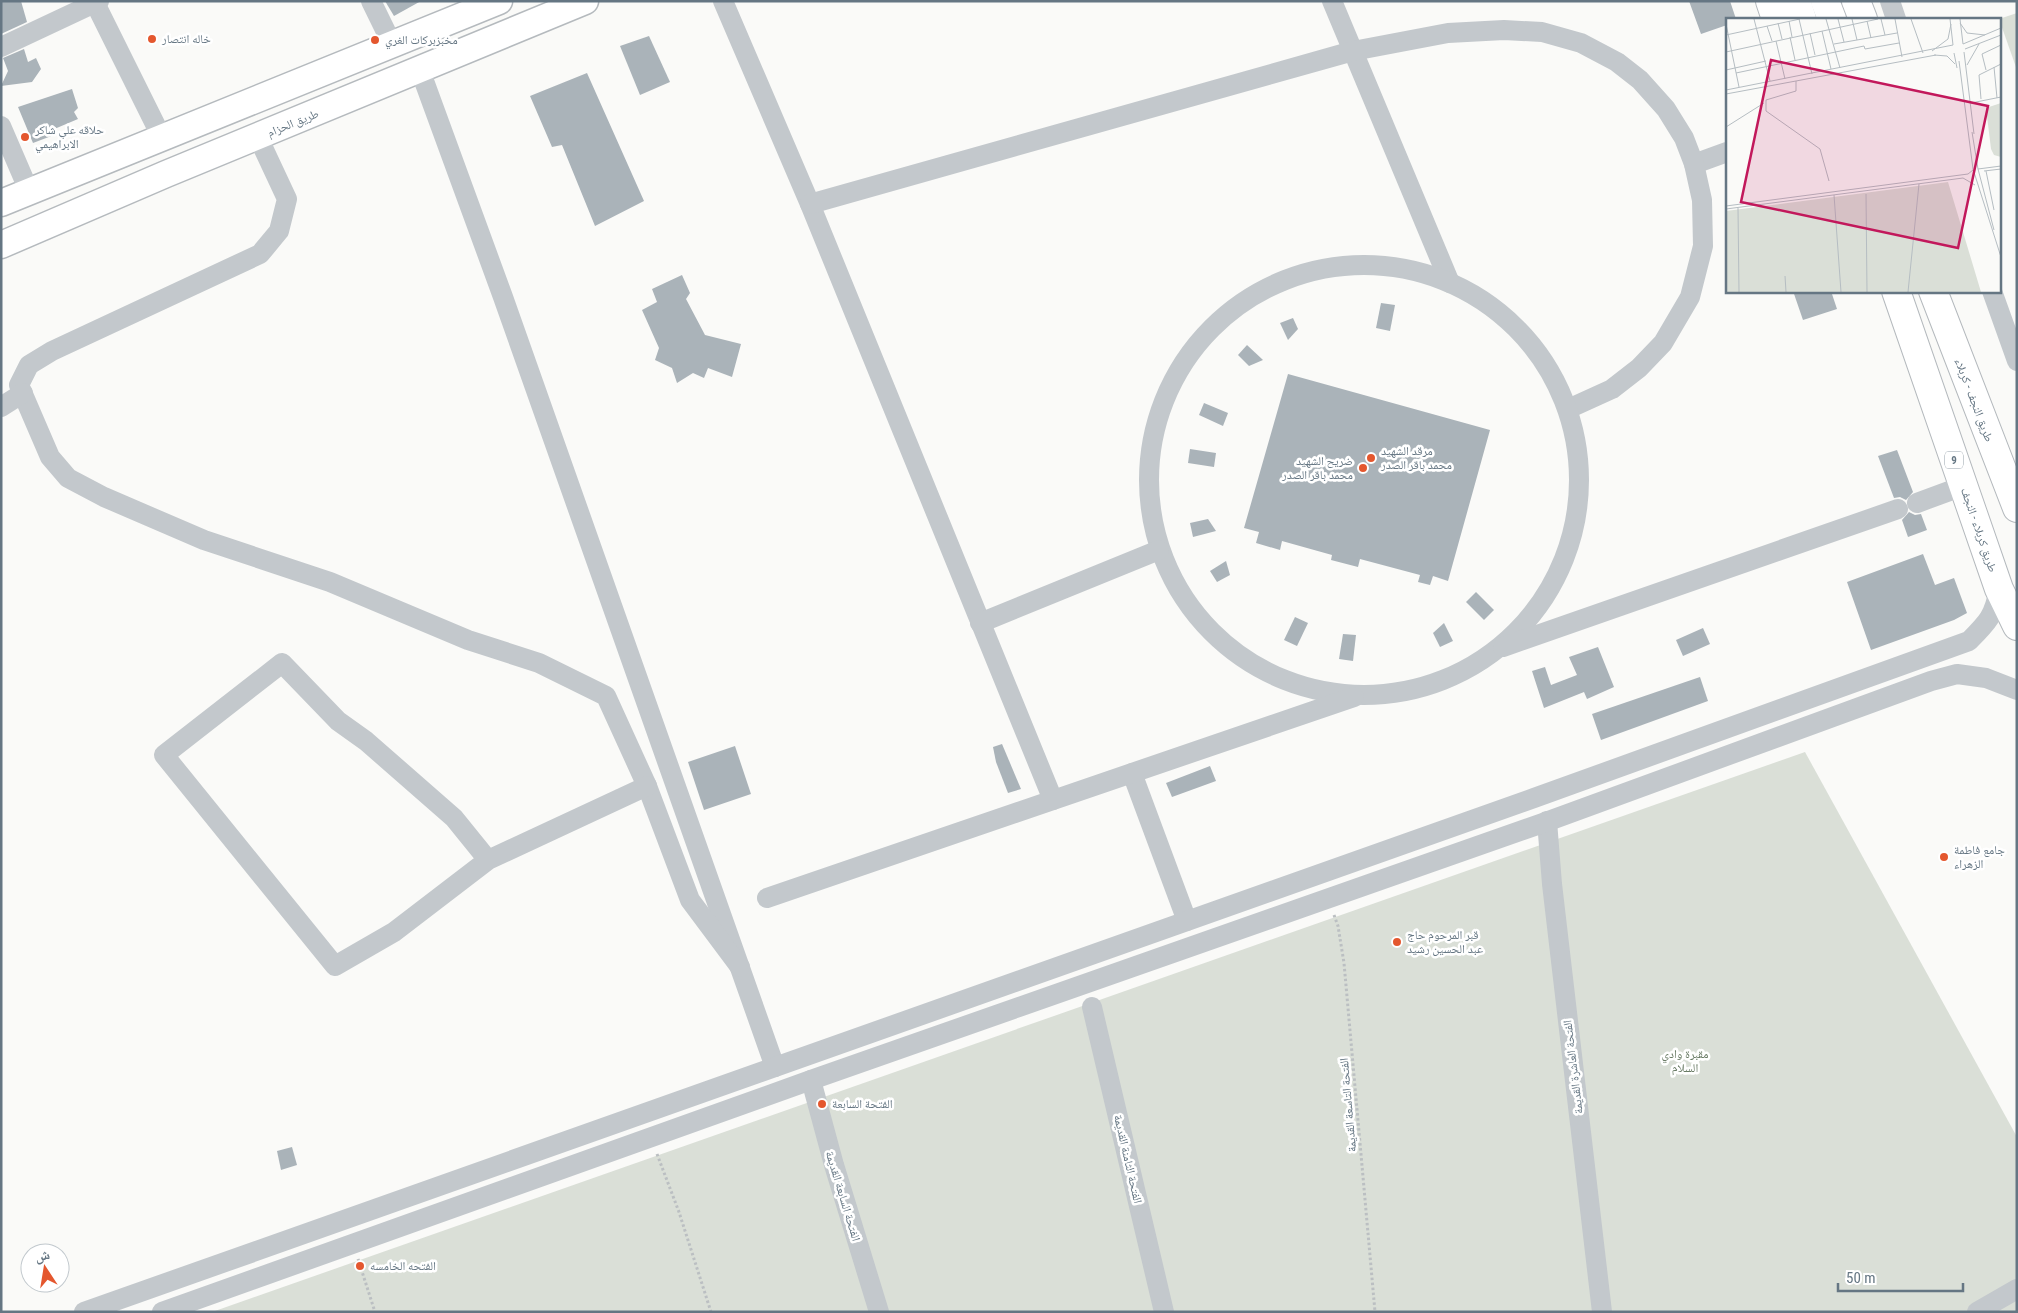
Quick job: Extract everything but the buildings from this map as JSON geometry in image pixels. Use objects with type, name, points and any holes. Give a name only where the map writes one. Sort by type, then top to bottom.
[{"type":"highway","points":[[1770,1],[1776,18]]},
{"type":"highway","points":[[1796,1],[1802,18]]},
{"type":"highway","points":[[1825,1],[1832,18]]},
{"type":"highway","points":[[1880,292],[1936,408]]},
{"type":"highway","name":"طريق کربلاء - النجف","points":[[1896,292],[1999,589],[2017,626]]},
{"type":"highway","name":"طريق النجف - کربلاء","points":[[1933,292],[2017,508]]},
{"type":"highway","points":[[1945,292],[1974,399]]},
{"type":"main road","points":[[1,203],[393,46],[499,1]]},
{"type":"main road","name":"طريق الحزام","points":[[1,245],[166,174],[585,1]]},
{"type":"main road","points":[[265,97],[262,107],[264,117],[272,125],[283,127]]},
{"type":"main road","points":[[159,139],[172,154],[172,164],[166,174]]},
{"type":"street","points":[[371,1],[393,46]]},
{"type":"street","points":[[723,1],[810,204],[1053,800]]},
{"type":"street","points":[[1332,1],[1450,282]]},
{"type":"street","points":[[1890,1],[1896,18]]},
{"type":"street","points":[[1,47],[96,2],[159,139]]},
{"type":"street","points":[[810,204],[1353,51],[1448,33],[1504,30],[1542,32],[1581,43],[1618,62],[1640,80],[1666,109],[1684,138],[1694,164],[1702,200],[1703,246],[1690,297],[1663,343],[1640,368],[1612,389],[1568,409]]},
{"type":"street","points":[[420,70],[506,307],[775,1067]]},
{"type":"street","points":[[1,126],[29,191]]},
{"type":"street","points":[[258,137],[287,199],[279,230],[260,254],[52,351],[29,365],[20,385],[50,457],[68,478],[104,497],[204,540],[330,582],[468,640],[539,664],[606,696],[647,786],[690,900],[740,967]]},
{"type":"street","points":[[1694,164],[1726,152]]},
{"type":"street","points":[[1358,696],[1315,690],[1273,676],[1235,654],[1203,625],[1177,589],[1159,550],[1149,501],[1150,452],[1162,404],[1185,360],[1217,322],[1257,293],[1303,274],[1352,266],[1402,268],[1450,282],[1489,304],[1522,334],[1549,369],[1568,409],[1579,461],[1578,514],[1563,565],[1536,610],[1499,648]]},
{"type":"street","points":[[1992,292],[2017,361]]},
{"type":"street","points":[[1,407],[23,393]]},
{"type":"street","points":[[767,898],[1358,696],[1408,691],[1456,675],[1499,648],[1963,486]]},
{"type":"street","points":[[980,623],[1159,550]]},
{"type":"street","points":[[84,1312],[1480,818],[1969,641],[1984,625],[1995,609],[1999,589]]},
{"type":"street","points":[[488,860],[454,818],[366,742],[338,721],[282,663],[164,755],[335,966],[394,932],[488,860],[647,786]]},
{"type":"street","points":[[162,1312],[811,1080],[1495,840],[1932,680],[1957,674],[1986,678],[2017,690]]},
{"type":"street","points":[[1132,773],[1187,921]]},
{"type":"street","points":[[1480,818],[1481,829],[1484,834],[1495,840]]},
{"type":"street","name":"الفتحة العاشرة القديمة","points":[[1547,821],[1552,884],[1602,1312]]},
{"type":"street","points":[[1431,835],[1440,846],[1436,860]]},
{"type":"street","name":"الفتحة الثامنة القديمة","points":[[1092,1007],[1164,1312]]},
{"type":"street","name":"الفتحة السابعة القديمة","points":[[811,1080],[834,1165],[879,1312]]},
{"type":"street","points":[[409,1196],[408,1202],[412,1213],[422,1220]]},
{"type":"street","points":[[362,1213],[370,1221],[372,1233],[362,1241]]},
{"type":"street","points":[[1977,1312],[2017,1289]]},
{"type":"path","name":"الفتحة التاسعة القديمة","points":[[1327,899],[1338,926],[1344,963],[1374,1312]]},
{"type":"path","points":[[651,1138],[679,1212],[711,1312]]},
{"type":"path","points":[[362,1241],[375,1312]]},
{"type":"green space","points":[[2017,13],[2017,70],[2000,22],[2000,19]]},
{"type":"green space","name":"مقبرة وادي السلام","points":[[1805,752],[2017,1137],[2017,1312],[212,1312]]},
{"type":"place","name":"خاله انتصار","points":[[152,39]]},
{"type":"place","name":"مخبزبركات الغري","points":[[375,40]]},
{"type":"place","name":"حلاقه علي شاكر الابراهيمي","points":[[25,137]]},
{"type":"place","name":"مرقد الشهيد محمد باقر الصدر","points":[[1371,458]]},
{"type":"place","name":"ضريح الشهيد محمد باقر الصدر","points":[[1363,468]]},
{"type":"place","name":"جامع فاطمة الزهراء","points":[[1944,857]]},
{"type":"place","name":"قبر المرحوم حاج عبد الحسين رشيد","points":[[1397,942]]},
{"type":"place","name":"الفتحة السابعة","points":[[822,1104]]},
{"type":"place","name":"الفتحه الخامسه","points":[[360,1266]]}]
